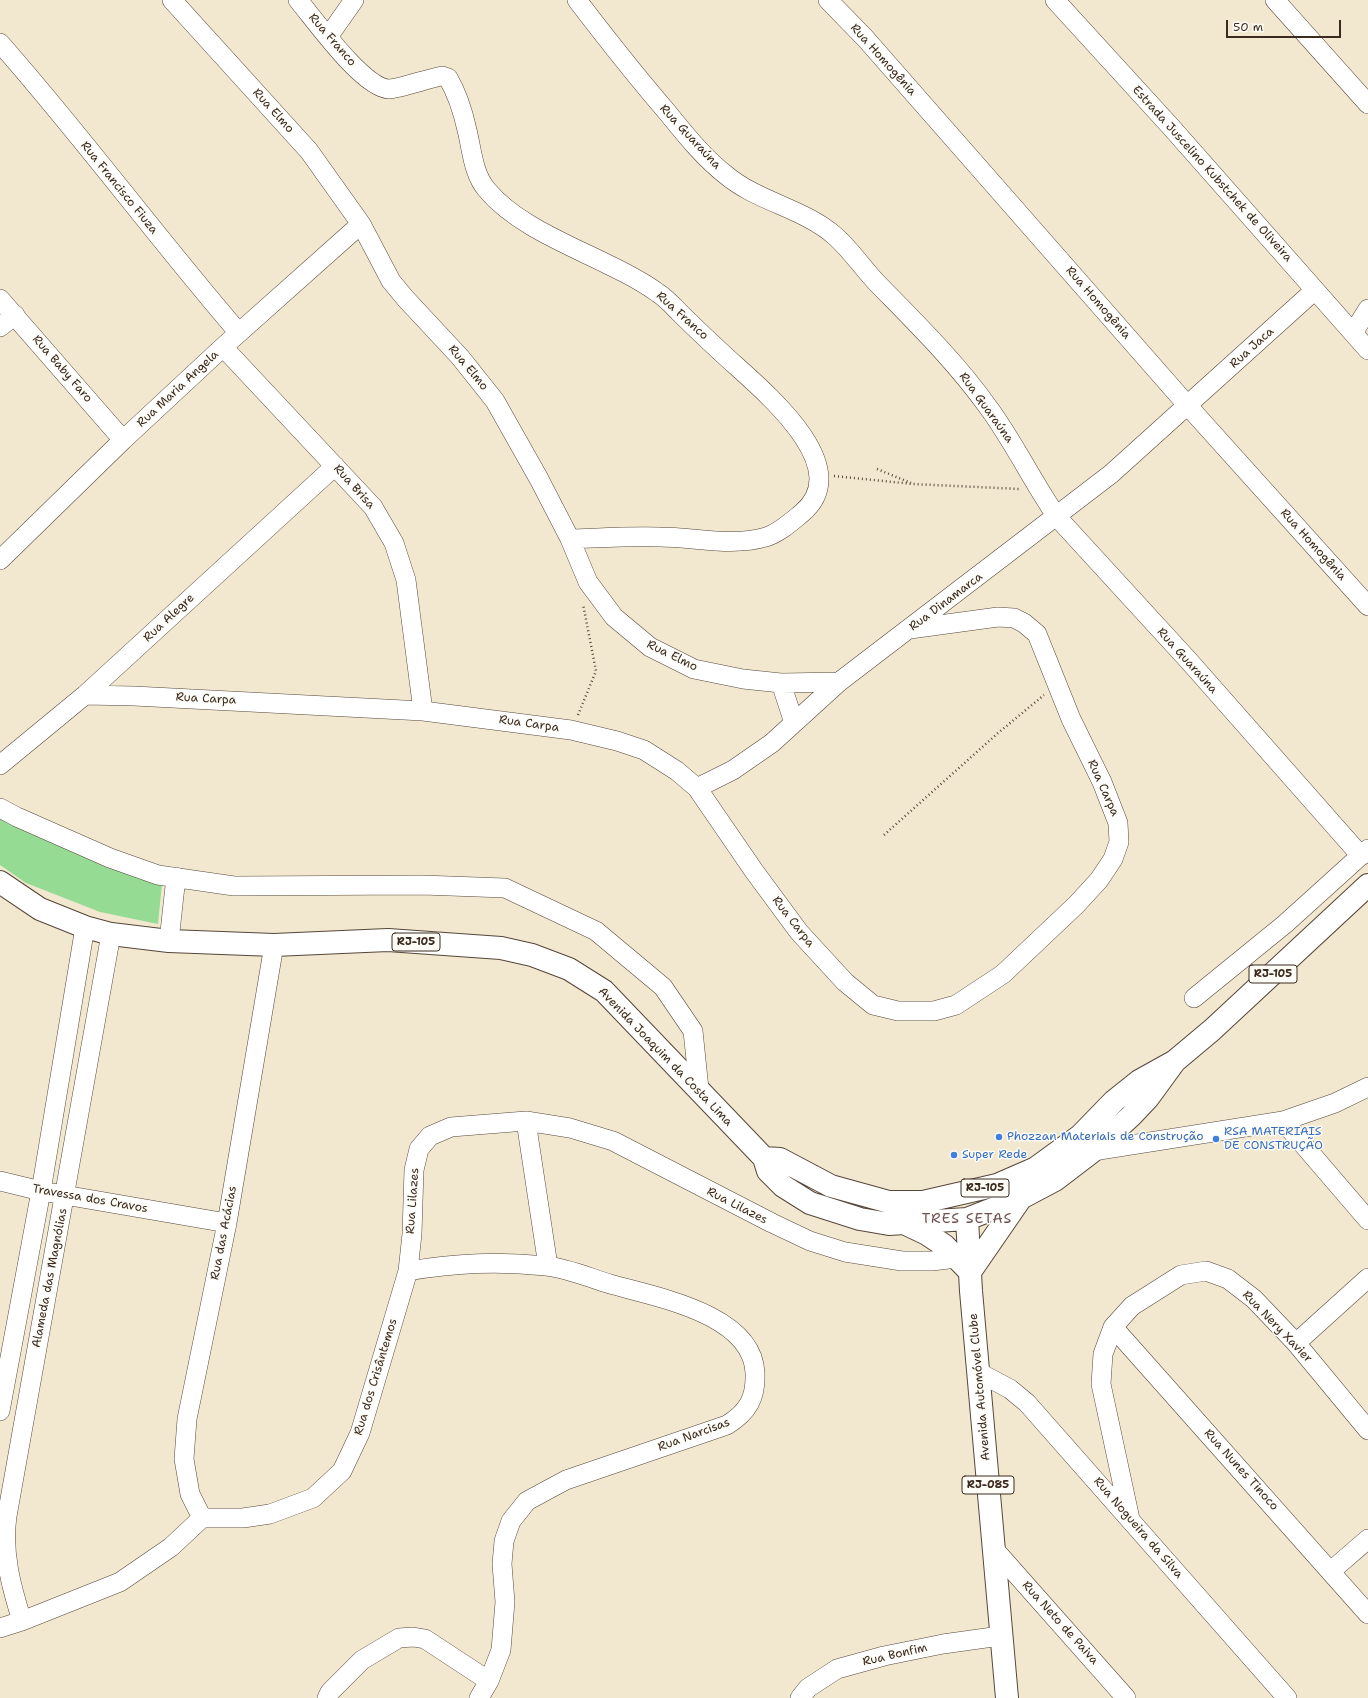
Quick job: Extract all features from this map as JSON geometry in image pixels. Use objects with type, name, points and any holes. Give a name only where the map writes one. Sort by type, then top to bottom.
[{"type":"main road","name":"Avenida Joaquim da Costa Lima","points":[[0,882],[40,909],[85,927],[111,934],[169,941],[274,945],[388,940],[501,948],[532,955],[569,969],[604,991],[764,1158],[768,1171],[783,1186],[810,1203],[860,1219],[889,1224],[967,1219],[1021,1198],[1055,1180],[1093,1151],[1136,1112],[1176,1061],[1217,1026],[1368,885]]},
{"type":"main road","name":"Avenida Joaquim da Costa Lima","points":[[764,1158],[780,1159],[831,1186],[889,1202],[923,1202],[998,1185],[1036,1168],[1080,1136],[1114,1101],[1139,1081],[1176,1061]]},
{"type":"main road","points":[[923,1202],[967,1219],[998,1185]]},
{"type":"main road","points":[[906,1224],[927,1234],[946,1246],[963,1265],[1021,1198]]},
{"type":"main road","name":"Avenida Automóvel Clube","points":[[967,1219],[963,1265],[978,1372],[994,1549],[1000,1636],[1007,1698]]},
{"type":"street","name":"Rua Elmo","points":[[172,0],[309,151],[361,224],[392,281],[405,298],[460,357],[495,401],[539,479],[570,539],[588,582],[614,617],[650,647],[694,669],[743,679],[781,683],[839,682]]},
{"type":"street","name":"Rua Franco","points":[[298,0],[348,60],[373,83],[389,89],[442,76],[448,78],[454,87],[467,128],[475,167],[486,190],[507,209],[541,231],[612,265],[659,293],[776,404],[803,436],[820,474]]},
{"type":"street","points":[[328,37],[354,0]]},
{"type":"street","name":"Rua Guaraúna","points":[[577,0],[630,70],[697,148],[727,176],[758,195],[806,216],[835,236],[948,357],[988,407],[1019,453],[1038,490],[1057,517],[1364,853]]},
{"type":"street","name":"Rua Homogênia","points":[[828,0],[865,38],[1188,406],[1368,606]]},
{"type":"street","name":"Estrada Juscelino Kubstchek de Oliveira","points":[[1055,0],[1171,127],[1368,350]]},
{"type":"street","points":[[1275,0],[1368,104]]},
{"type":"street","name":"Rua Francisco Fiuza","points":[[0,43],[36,83],[182,267],[239,333]]},
{"type":"street","name":"Rua Maria Angela","points":[[0,560],[123,440],[223,347],[361,224]]},
{"type":"street","name":"Rua Jaca","points":[[1188,406],[1315,290]]},
{"type":"street","name":"Rua Baby Faro","points":[[0,299],[123,440]]},
{"type":"street","points":[[1353,333],[1368,309]]},
{"type":"street","points":[[0,327],[15,315]]},
{"type":"street","name":"Rua Brisa","points":[[223,347],[373,507],[394,543],[406,580],[423,711]]},
{"type":"street","name":"Rua Dinamarca","points":[[697,788],[739,765],[772,743],[839,682],[1057,517],[1111,474],[1188,406]]},
{"type":"street","name":"Rua Alegre","points":[[0,765],[85,695],[335,466]]},
{"type":"street","points":[[570,539],[661,537],[732,542],[768,536],[790,524],[808,508],[817,492],[820,474]]},
{"type":"street","name":"Rua Carpa","points":[[85,695],[134,696],[423,711],[571,730],[617,741],[644,750],[677,771],[697,788],[754,871],[799,932],[845,982],[873,1005],[898,1012],[934,1011],[956,1005],[1003,974],[1076,905],[1099,880],[1113,859],[1119,842],[1118,823],[1102,782],[1057,685],[1048,657],[1037,634],[1024,623],[1014,618],[998,617],[910,629]]},
{"type":"street","points":[[781,683],[794,722]]},
{"type":"street","points":[[0,808],[110,858],[158,875],[234,886],[422,885],[505,888],[596,931],[663,987],[693,1031],[699,1089]]},
{"type":"street","points":[[1194,998],[1285,924],[1364,853]]},
{"type":"street","points":[[169,941],[176,877]]},
{"type":"street","points":[[1285,924],[1307,942]]},
{"type":"street","name":"Alameda das Magnólias","points":[[0,1411],[41,1191],[85,927]]},
{"type":"street","name":"Alameda das Magnólias","points":[[22,1622],[9,1573],[4,1536],[111,934]]},
{"type":"street","name":"Rua das Acácias","points":[[202,1518],[190,1494],[184,1459],[187,1419],[227,1223],[274,945]]},
{"type":"street","points":[[1093,1151],[1282,1120],[1336,1104],[1368,1087]]},
{"type":"street","points":[[1282,1120],[1368,1220]]},
{"type":"street","points":[[526,1121],[548,1266]]},
{"type":"street","name":"Rua Lilazes","points":[[408,1271],[412,1234],[414,1170],[419,1149],[430,1136],[451,1127],[526,1121],[570,1128],[613,1141],[772,1224],[810,1241],[845,1252],[902,1261],[932,1261],[963,1265]]},
{"type":"street","name":"Travessa dos Cravos","points":[[0,1181],[41,1191],[227,1223]]},
{"type":"street","name":"Rua Narcisas","points":[[408,1271],[472,1263],[548,1266],[688,1306],[728,1327],[746,1344],[754,1361],[755,1384],[748,1408],[741,1416],[727,1425],[566,1480],[527,1502],[511,1521],[504,1541],[502,1564],[505,1602],[501,1650],[489,1681],[479,1698]]},
{"type":"street","name":"Rua dos Crisântemos","points":[[202,1518],[243,1518],[270,1514],[314,1498],[342,1471],[360,1433],[408,1271]]},
{"type":"street","name":"Rua Nery Xavier","points":[[1130,1519],[1101,1384],[1103,1354],[1113,1327],[1132,1306],[1181,1275],[1206,1271],[1228,1279],[1254,1299],[1296,1344],[1368,1430]]},
{"type":"street","points":[[1296,1344],[1368,1278]]},
{"type":"street","name":"Rua Nunes Tinoco","points":[[1113,1327],[1331,1570],[1368,1614]]},
{"type":"street","points":[[13,1347],[36,1350]]},
{"type":"street","name":"Rua Nogueira da Silva","points":[[978,1372],[1010,1389],[1028,1403],[1287,1698]]},
{"type":"street","points":[[0,1628],[22,1622],[120,1582],[171,1547],[202,1518]]},
{"type":"street","points":[[1331,1570],[1368,1539]]},
{"type":"street","name":"Rua Neto de Paiva","points":[[994,1549],[1126,1698]]},
{"type":"street","name":"Rua Bonfim","points":[[800,1698],[808,1688],[837,1669],[884,1656],[943,1644],[1000,1636]]},
{"type":"street","points":[[327,1698],[330,1692],[362,1660],[400,1638],[425,1638],[489,1681]]},
{"type":"path","points":[[877,469],[913,484]]},
{"type":"path","points":[[820,474],[913,484],[1038,490]]},
{"type":"path","points":[[571,730],[596,670],[582,596]]},
{"type":"path","points":[[884,835],[998,734],[1057,685]]},
{"type":"green space","points":[[0,812],[162,884],[158,924],[100,912],[26,883],[0,865]]},
{"type":"place","name":"Phozzan Materiais de Construção","points":[[999,1137]]},
{"type":"place","name":"RSA MATERIAIS DE CONSTRUÇÃO","points":[[1216,1139]]},
{"type":"place","name":"Super Rede","points":[[954,1155]]},
{"type":"district","name":"TRES SETAS","points":[[967,1219]]}]
